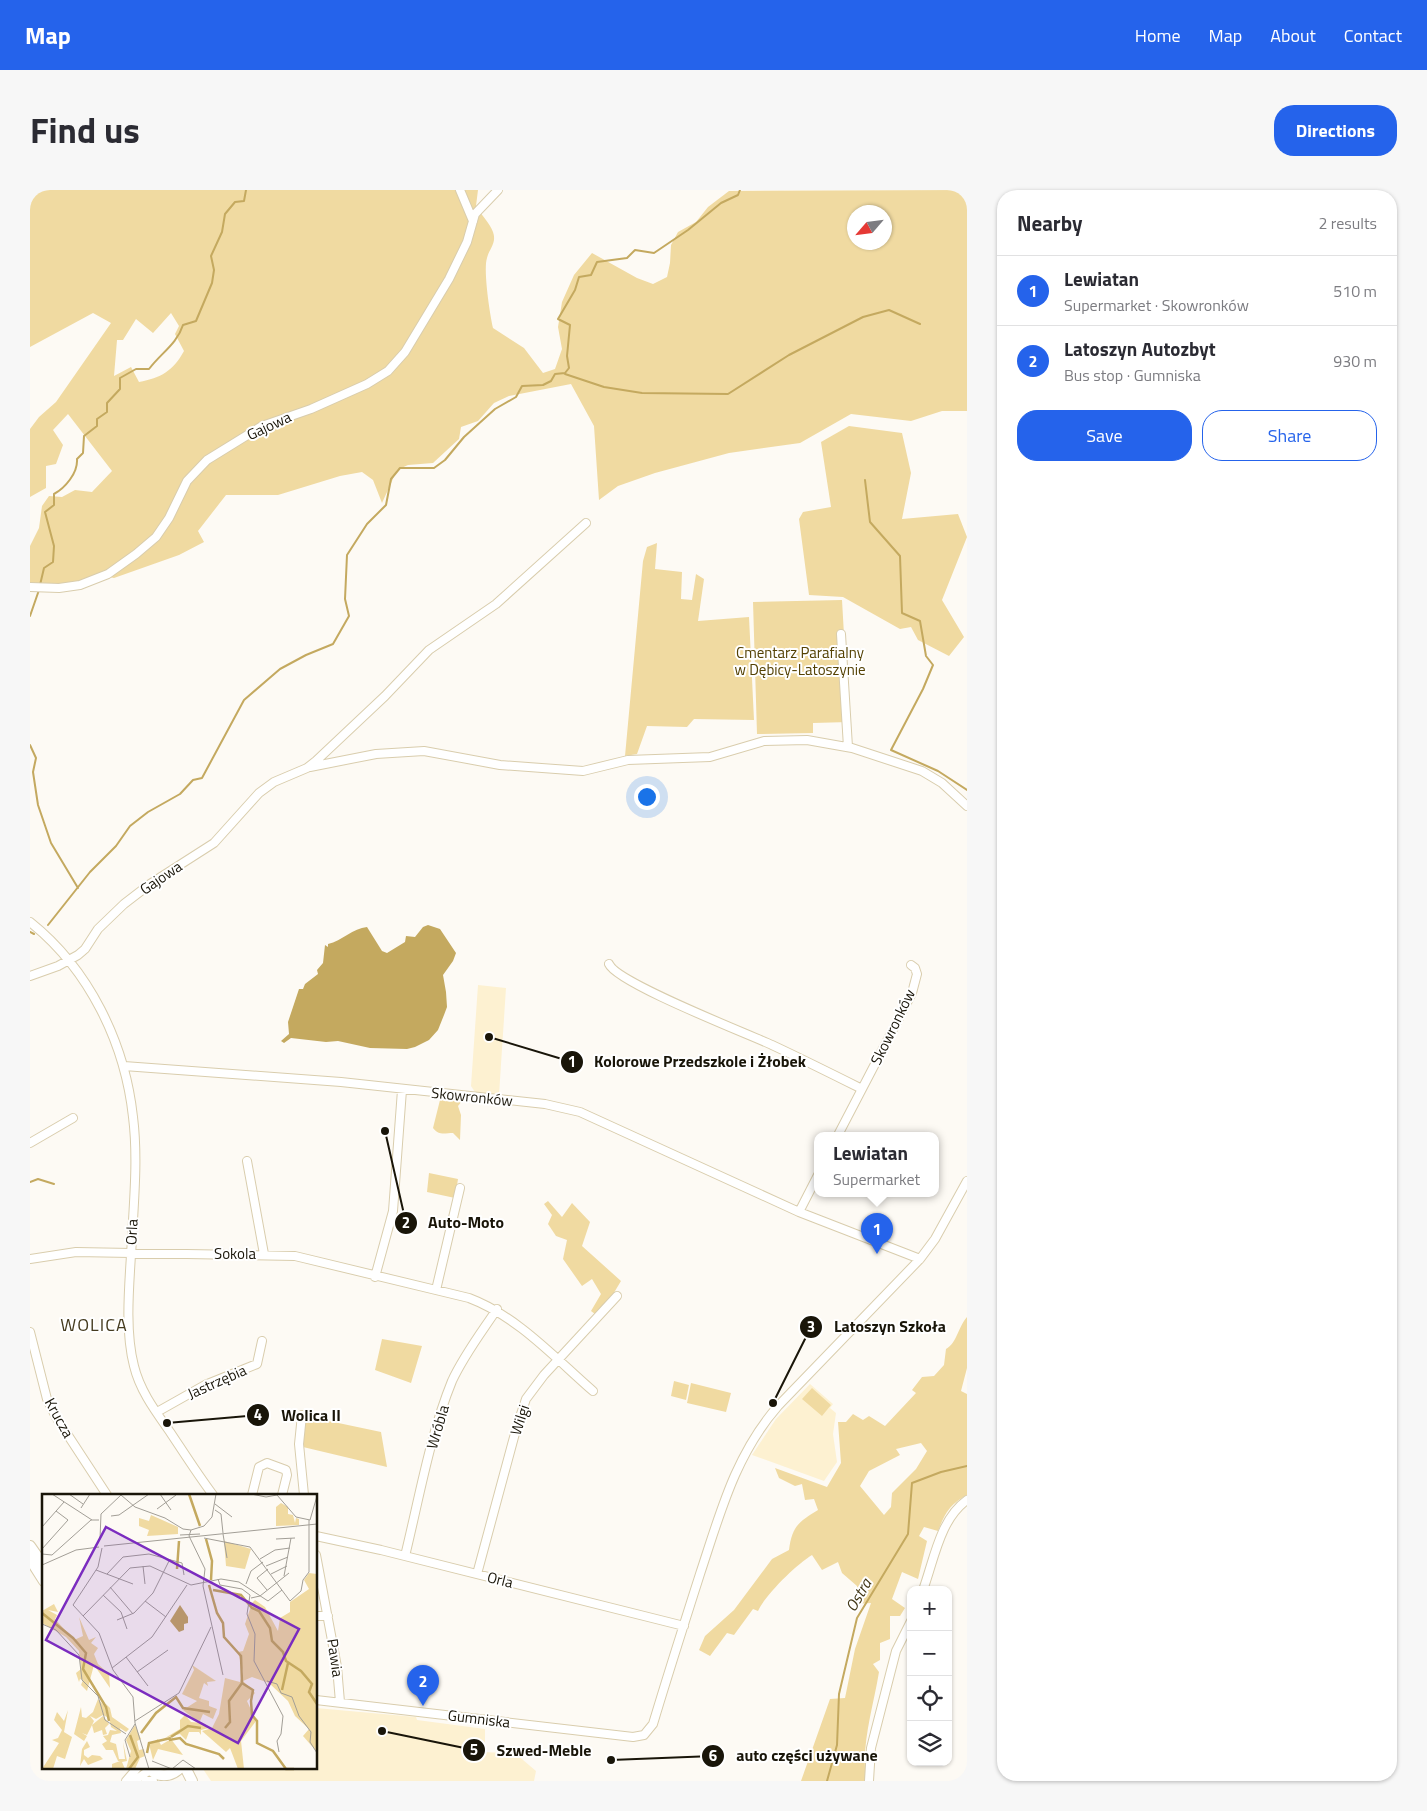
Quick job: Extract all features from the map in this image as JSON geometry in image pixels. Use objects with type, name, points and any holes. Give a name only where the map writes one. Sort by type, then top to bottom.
[{"type":"main road","points":[[30,1546],[42,1563]]},
{"type":"main road","points":[[30,1559],[42,1578]]},
{"type":"main road","points":[[186,1768],[192,1781]]},
{"type":"main road","points":[[149,1769],[160,1775],[173,1778]]},
{"type":"street","points":[[460,190],[473,221]]},
{"type":"street","name":"Gajowa","points":[[36,587],[80,586],[108,574],[156,537],[169,518],[187,482],[207,460],[262,426],[311,409],[367,384],[388,371],[405,352],[449,279],[468,242],[475,214],[498,190]]},
{"type":"street","points":[[306,768],[385,696],[429,650],[496,604],[586,523]]},
{"type":"street","points":[[841,634],[848,747]]},
{"type":"street","points":[[306,768],[376,754],[424,751],[500,765],[583,771],[628,760],[710,757],[764,741],[807,740],[848,747],[922,771],[942,783],[967,806]]},
{"type":"street","name":"Gajowa","points":[[30,976],[69,960],[85,949],[98,929],[132,898],[214,843],[254,797],[274,782],[306,768]]},
{"type":"street","points":[[30,922],[42,931],[69,960]]},
{"type":"street","name":"Orla","points":[[69,960],[101,1010],[124,1066],[134,1119],[130,1346],[134,1368],[142,1389],[212,1494]]},
{"type":"street","points":[[608,964],[617,973],[658,994],[771,1044],[862,1089]]},
{"type":"street","name":"Skowronków","points":[[840,1132],[912,993],[917,974],[915,968],[911,966]]},
{"type":"street","name":"Skowronków","points":[[124,1066],[341,1082],[545,1104],[580,1112],[798,1212],[920,1259]]},
{"type":"street","points":[[375,1277],[393,1211],[402,1090]]},
{"type":"street","points":[[30,1143],[73,1118]]},
{"type":"street","points":[[247,1160],[264,1254]]},
{"type":"street","points":[[684,1626],[730,1484],[753,1438],[778,1406],[920,1259],[935,1239],[967,1181]]},
{"type":"street","points":[[798,1212],[814,1182]]},
{"type":"street","points":[[436,1290],[460,1188]]},
{"type":"street","name":"Sokola","points":[[30,1259],[76,1252],[295,1256],[375,1277],[469,1298],[497,1309],[593,1391]]},
{"type":"street","name":"Wilgi","points":[[477,1574],[520,1413],[534,1386],[617,1296]]},
{"type":"street","name":"Wróbla","points":[[405,1556],[424,1478],[453,1381],[466,1355],[497,1309]]},
{"type":"street","name":"Krucza","points":[[30,1332],[47,1398],[56,1417],[106,1494]]},
{"type":"street","name":"Jastrzębia","points":[[157,1412],[205,1385],[256,1364],[262,1341]]},
{"type":"street","points":[[302,1415],[299,1444],[304,1494]]},
{"type":"street","points":[[252,1494],[260,1467],[266,1463],[286,1470],[287,1475],[282,1494]]},
{"type":"street","points":[[924,1586],[948,1521],[957,1508],[967,1500]]},
{"type":"street","name":"Orla","points":[[318,1536],[405,1556],[684,1626]]},
{"type":"street","name":"Pawia","points":[[318,1565],[337,1667],[340,1702]]},
{"type":"street","points":[[318,1616],[328,1616]]},
{"type":"street","name":"Gumniska","points":[[318,1700],[633,1737],[642,1736],[653,1724],[684,1626]]},
{"type":"street","points":[[869,1781],[871,1748],[896,1651],[907,1630]]},
{"type":"street","points":[[126,1781],[137,1768]]},
{"type":"street","points":[[134,1781],[149,1769]]},
{"type":"street","points":[[146,1781],[153,1781]]},
{"type":"shaded area","points":[[428,925],[440,929],[456,953],[443,975],[447,1007],[438,1030],[429,1040],[407,1049],[370,1048],[338,1041],[326,1042],[291,1038],[284,1043],[281,1041],[289,1034],[288,1022],[299,989],[303,989],[305,984],[318,974],[317,970],[323,963],[325,945],[328,947],[328,944],[367,927],[382,951],[387,953],[405,942],[406,936],[415,937],[423,927]]},
{"type":"shaded area","points":[[478,985],[506,988],[499,1095],[475,1092],[471,1086]]},
{"type":"shaded area","points":[[810,1384],[833,1404],[830,1408],[836,1413],[833,1434],[837,1462],[824,1481],[752,1455],[776,1419]]},
{"type":"shaded area","points":[[318,1708],[416,1717],[417,1720],[485,1729],[485,1752],[516,1754],[536,1771],[534,1781],[211,1781],[203,1769],[318,1768]]},
{"type":"green space","points":[[30,190],[478,190],[476,206],[490,225],[494,236],[486,264],[486,282],[493,328],[524,348],[543,373],[555,369],[562,349],[558,327],[562,302],[574,275],[592,253],[637,278],[653,284],[667,277],[671,245],[678,232],[696,222],[708,207],[729,191],[967,190],[967,411],[942,411],[911,421],[851,414],[800,443],[729,453],[655,473],[618,486],[599,500],[594,426],[571,384],[509,396],[494,403],[478,421],[461,427],[459,439],[433,463],[408,465],[397,470],[382,503],[373,480],[362,472],[340,476],[278,495],[226,495],[198,531],[204,542],[179,555],[114,578],[101,575],[75,583],[30,584],[30,546],[39,528],[42,506],[49,496],[62,497],[75,490],[92,492],[112,471],[68,414],[53,430],[63,445],[56,464],[46,466],[46,488],[30,497],[30,429],[39,417],[56,402],[111,323],[93,313],[30,347]],"holes":[[[171,313],[179,326],[175,334],[184,351],[171,369],[160,376],[139,382],[131,367],[114,376],[117,340],[123,340],[136,319],[153,333]]]},
{"type":"green space","points":[[849,426],[902,433],[911,473],[902,519],[958,514],[967,537],[942,600],[964,637],[949,656],[918,640],[911,627],[900,629],[843,597],[809,595],[799,519],[803,512],[831,507],[821,442]]},
{"type":"green space","points":[[657,543],[655,569],[682,572],[681,599],[692,600],[696,574],[704,579],[698,621],[749,617],[754,720],[694,719],[687,727],[647,726],[637,754],[625,756],[643,561],[647,547]]},
{"type":"green space","name":"Cmentarz Parafialny w Dębicy-Latoszynie","points":[[842,600],[849,722],[813,723],[813,733],[757,734],[753,602]]},
{"type":"green space","points":[[440,1100],[462,1101],[458,1106],[461,1115],[460,1140],[453,1133],[440,1133],[433,1128]]},
{"type":"green space","points":[[429,1173],[458,1179],[455,1198],[427,1192]]},
{"type":"green space","points":[[548,1201],[562,1217],[572,1203],[590,1222],[582,1246],[621,1281],[612,1296],[595,1314],[591,1311],[601,1294],[592,1279],[582,1286],[563,1259],[567,1240],[556,1236],[548,1224],[552,1215],[544,1204]]},
{"type":"green space","points":[[967,1317],[967,1368],[961,1391],[967,1394],[967,1495],[956,1502],[949,1510],[938,1531],[924,1527],[919,1536],[927,1541],[918,1579],[902,1572],[892,1599],[905,1608],[900,1616],[890,1616],[890,1639],[880,1643],[880,1660],[873,1664],[879,1672],[866,1740],[866,1781],[801,1781],[830,1699],[845,1698],[855,1649],[871,1603],[856,1604],[857,1586],[842,1573],[838,1562],[822,1570],[812,1555],[782,1580],[758,1611],[753,1609],[734,1635],[727,1633],[710,1656],[699,1650],[705,1636],[734,1610],[772,1559],[789,1550],[794,1530],[797,1526],[805,1518],[818,1510],[814,1499],[805,1500],[802,1484],[795,1486],[779,1478],[775,1468],[827,1487],[841,1463],[838,1422],[846,1422],[853,1414],[863,1420],[869,1416],[885,1426],[916,1393],[912,1390],[922,1377],[934,1376],[944,1365],[946,1349],[953,1343]],"holes":[[[921,1443],[927,1451],[916,1469],[892,1493],[891,1507],[884,1515],[860,1486],[869,1471],[900,1455],[896,1449]]]},
{"type":"green space","points":[[382,1339],[422,1346],[411,1383],[375,1370]]},
{"type":"green space","points":[[674,1381],[689,1385],[686,1400],[671,1396]]},
{"type":"green space","points":[[691,1383],[731,1393],[726,1412],[687,1403]]},
{"type":"green space","points":[[812,1388],[831,1405],[822,1416],[802,1399]]},
{"type":"green space","points":[[306,1414],[310,1417],[381,1432],[387,1467],[303,1447],[304,1418]]},
{"type":"waterway","points":[[40,585],[44,568],[53,562],[54,546],[45,512],[54,505],[54,494],[73,475],[77,459],[83,453],[84,436],[97,426],[97,419],[107,412],[107,403],[120,389],[120,378],[136,369],[149,369],[177,338],[183,325],[196,321],[212,283],[214,270],[211,256],[222,232],[225,214],[235,202],[244,201],[246,190]]},
{"type":"waterway","points":[[48,925],[90,872],[116,846],[130,826],[148,812],[180,794],[193,780],[202,778],[244,700],[280,669],[306,655],[333,644],[349,616],[345,599],[347,555],[367,524],[386,505],[391,479],[400,468],[434,468],[445,460],[464,437],[495,409],[516,397],[522,386],[543,385],[551,381],[555,374],[565,373],[569,368],[567,356],[570,325],[558,319],[575,290],[579,277],[591,275],[597,262],[627,258],[635,250],[654,253],[688,230],[721,203],[738,195],[740,190]]},
{"type":"waterway","points":[[565,374],[604,387],[642,393],[728,394],[789,355],[863,317],[889,310],[920,324]]},
{"type":"waterway","points":[[865,480],[870,522],[900,556],[902,613],[920,621],[926,656],[933,665],[923,689],[891,750],[938,771],[967,790]]},
{"type":"waterway","points":[[30,616],[39,590]]},
{"type":"waterway","points":[[30,745],[36,758],[33,772],[38,805],[51,843],[78,888]]},
{"type":"waterway","points":[[30,932],[34,934]]},
{"type":"waterway","points":[[30,1182],[38,1179],[54,1184]]},
{"type":"waterway","name":"Ostra","points":[[827,1781],[837,1745],[839,1694],[857,1618],[908,1534],[912,1483],[941,1472],[967,1466]]},
{"type":"place","name":"Kolorowe Przedszkole i Żłobek","points":[[489,1037]]},
{"type":"place","name":"Auto-Moto","points":[[385,1131]]},
{"type":"place","name":"Lewiatan","points":[[877,1254]]},
{"type":"place","name":"Latoszyn Szkoła","points":[[773,1403]]},
{"type":"place","name":"Wolica II","points":[[167,1423]]},
{"type":"place","name":"Latoszyn Autozbyt","points":[[423,1706]]},
{"type":"place","name":"Szwed-Meble","points":[[382,1731]]},
{"type":"place","name":"auto części używane","points":[[611,1760]]},
{"type":"district","name":"WOLICA","points":[[94,1325]]}]
